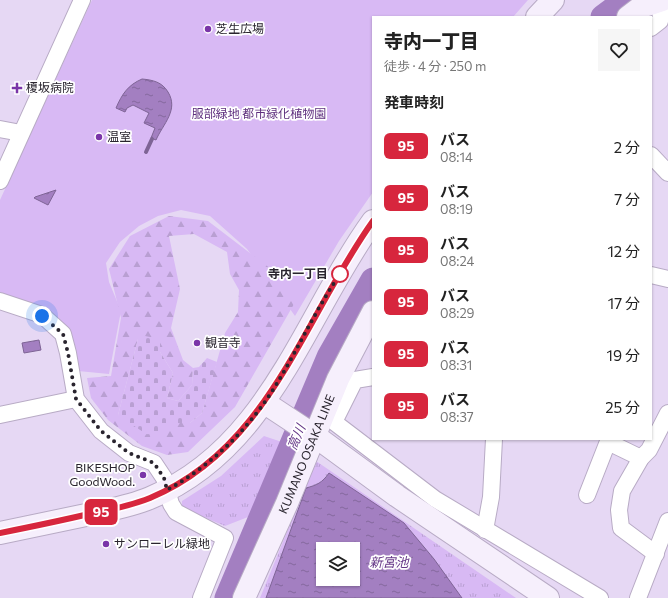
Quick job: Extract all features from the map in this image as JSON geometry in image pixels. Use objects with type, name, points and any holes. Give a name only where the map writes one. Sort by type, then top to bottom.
[{"type":"street","points":[[0,181],[82,0]]},
{"type":"street","points":[[539,16],[553,0]]},
{"type":"street","points":[[629,16],[641,7],[663,0],[660,22],[652,27]]},
{"type":"street","points":[[0,129],[21,133]]},
{"type":"street","points":[[652,157],[668,173]]},
{"type":"street","points":[[0,533],[128,506],[167,490],[188,478],[210,462],[273,408],[331,288],[372,223]]},
{"type":"street","points":[[652,275],[668,279]]},
{"type":"street","points":[[0,301],[42,316],[63,334],[76,399],[101,431],[129,453],[154,463],[164,478],[170,504],[176,512],[225,538],[201,598]]},
{"type":"street","name":"KUMANO OSAKA LINE","points":[[244,598],[287,503],[338,379],[372,314]]},
{"type":"street","points":[[372,377],[355,380],[334,422],[404,488],[548,598]]},
{"type":"street","points":[[0,415],[76,399]]},
{"type":"street","points":[[273,408],[315,436],[404,488],[435,499],[600,598]]},
{"type":"street","points":[[656,554],[621,528],[619,510],[622,491],[641,458],[649,450],[668,413]]},
{"type":"street","points":[[485,530],[490,497],[494,440]]},
{"type":"street","points":[[587,495],[608,441],[641,458]]},
{"type":"street","points":[[638,598],[668,521]]},
{"type":"green space","name":"服部緑地 都市緑化植物園","points":[[92,0],[528,0],[514,16],[372,16],[372,193],[339,241],[295,316],[247,249],[210,216],[181,210],[158,216],[139,226],[120,242],[106,263],[109,282],[121,311],[109,374],[78,371],[70,330],[47,309],[0,293],[0,200]]},
{"type":"green space","points":[[169,216],[208,221],[284,279],[294,304],[235,407],[188,452],[167,455],[142,446],[108,420],[91,398],[87,378],[111,376],[121,318],[109,269],[130,236]],"holes":[[[194,234],[227,252],[230,274],[239,290],[238,312],[225,333],[202,413],[190,423],[172,423],[118,415],[138,339],[160,339],[160,352],[173,373],[167,398],[178,401],[192,385],[193,368],[183,360],[171,328],[180,289],[169,236]]]},
{"type":"green space","points":[[145,336],[160,339],[160,352],[173,373],[167,398],[178,401],[192,385],[193,368],[199,367],[207,358],[217,362],[202,413],[190,423],[172,423],[152,438],[118,415],[138,339]]},
{"type":"green space","points":[[264,436],[282,442],[278,458],[248,517],[225,526],[182,508],[182,501],[221,476]]},
{"type":"green space","name":"新宮池","points":[[316,461],[516,598],[260,598]]},
{"type":"water","points":[[142,79],[153,81],[163,86],[171,99],[172,105],[169,117],[156,140],[151,138],[155,128],[144,123],[149,113],[133,105],[127,108],[125,112],[116,108],[126,90]]},
{"type":"water","points":[[56,190],[48,205],[34,198],[35,197]]},
{"type":"water","points":[[39,340],[41,350],[24,353],[22,343]]},
{"type":"water","name":"新宮池","points":[[329,473],[404,523],[434,559],[462,598],[266,598],[306,488],[319,483]]},
{"type":"waterway","name":"高川","points":[[604,16],[626,0]]},
{"type":"waterway","points":[[146,152],[152,139]]},
{"type":"waterway","name":"高川","points":[[227,598],[329,357],[372,282]]},
{"type":"bus line","name":"95","points":[[0,533],[128,506],[167,490],[188,478],[210,462],[233,441],[265,403],[331,288],[372,222]]},
{"type":"place","name":"芝生広場","points":[[208,29]]},
{"type":"place","name":"榎坂病院","points":[[17,88]]},
{"type":"place","name":"温室","points":[[99,137]]},
{"type":"place","name":"寺内一丁目","points":[[340,274]]},
{"type":"place","name":"観音寺","points":[[197,343]]},
{"type":"place","name":"BIKESHOP GoodWood.","points":[[143,475]]},
{"type":"place","name":"サンローレル緑地","points":[[106,544]]},
{"type":"route","points":[[42,316],[63,334],[76,399],[101,431],[129,453],[154,463],[164,478],[167,490],[188,478],[210,462],[233,441],[255,416],[276,385],[340,274]]}]
